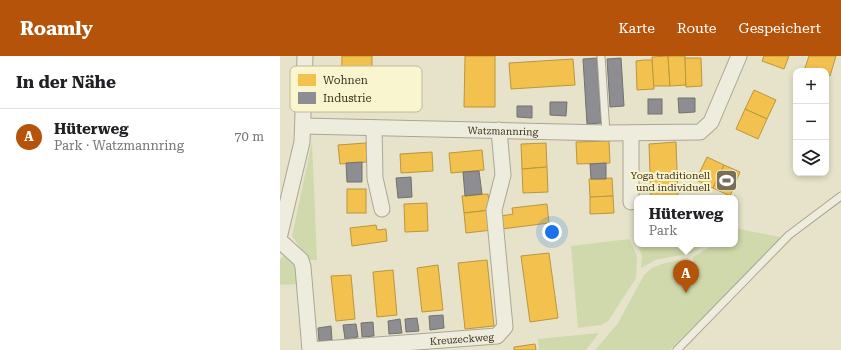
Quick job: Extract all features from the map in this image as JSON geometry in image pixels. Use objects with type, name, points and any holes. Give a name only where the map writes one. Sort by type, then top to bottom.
[{"type":"street","points":[[305,56],[305,66]]},
{"type":"street","name":"Watzmannring","points":[[303,126],[606,133],[700,132],[711,122],[739,56]]},
{"type":"street","points":[[280,234],[302,142],[303,112]]},
{"type":"street","points":[[374,128],[375,178],[382,210]]},
{"type":"street","name":"Kreuzeckweg","points":[[280,241],[301,260],[303,267],[310,350],[497,336],[506,327],[494,210],[502,175],[499,130]]},
{"type":"street","points":[[631,133],[631,202]]},
{"type":"lane","points":[[601,56],[606,133]]},
{"type":"lane","points":[[677,350],[789,235],[841,196]]},
{"type":"green space","points":[[312,142],[317,260],[309,260],[292,236]]},
{"type":"green space","points":[[738,230],[780,237],[779,241],[670,350],[595,350],[618,323],[644,275],[652,268],[688,258],[689,265],[693,265],[693,257],[710,247],[738,247]]},
{"type":"green space","points":[[629,239],[637,256],[636,278],[608,321],[601,325],[578,328],[571,246]]},
{"type":"green space","points":[[638,247],[702,247],[692,253],[655,260],[641,268],[642,256]]},
{"type":"green space","points":[[285,255],[296,263],[299,284],[280,285],[280,260]]},
{"type":"green space","points":[[599,333],[586,350],[539,350],[538,339]]},
{"type":"building: Wohnen","points":[[342,56],[372,56],[372,66],[342,66]]},
{"type":"building: Wohnen","points":[[465,56],[495,56],[495,107],[464,107]]},
{"type":"building: Wohnen","points":[[668,56],[670,86],[653,86],[652,57]]},
{"type":"building: Wohnen","points":[[668,56],[685,56],[686,85],[670,86]]},
{"type":"building: Wohnen","points":[[764,56],[789,56],[784,69],[762,61]]},
{"type":"building: Wohnen","points":[[809,56],[836,56],[830,76],[829,68],[805,68]]},
{"type":"building: Wohnen","points":[[685,58],[701,58],[702,86],[686,87]]},
{"type":"building: Wohnen","points":[[573,59],[575,85],[511,89],[509,63]]},
{"type":"building: Wohnen","points":[[652,60],[654,89],[637,90],[636,61]]},
{"type":"building: Wohnen","points":[[754,90],[776,100],[767,119],[745,109]]},
{"type":"building: Wohnen","points":[[745,109],[767,119],[758,139],[736,129]]},
{"type":"building: Wohnen","points":[[609,141],[610,163],[577,164],[576,142]]},
{"type":"building: Wohnen","points":[[676,142],[678,195],[651,195],[649,144]]},
{"type":"building: Wohnen","points":[[366,143],[367,162],[340,164],[338,145]]},
{"type":"building: Wohnen","points":[[546,143],[547,167],[522,169],[521,144]]},
{"type":"building: Wohnen","points":[[482,150],[484,170],[451,173],[449,153]]},
{"type":"building: Wohnen","points":[[432,152],[433,171],[401,173],[400,154]]},
{"type":"building: Wohnen","points":[[707,157],[724,165],[713,188],[696,180]]},
{"type":"building: Wohnen","points":[[724,165],[740,172],[730,195],[713,188]]},
{"type":"building: Wohnen","points":[[547,167],[548,192],[523,193],[522,169]]},
{"type":"building: Wohnen","points":[[612,178],[613,196],[590,197],[589,179]]},
{"type":"building: Wohnen","points":[[347,189],[366,189],[366,213],[347,213]]},
{"type":"building: Wohnen","points":[[488,194],[490,210],[464,213],[462,196]]},
{"type":"building: Wohnen","points":[[613,196],[614,213],[590,214],[590,197]]},
{"type":"building: Wohnen","points":[[427,203],[428,231],[405,232],[404,204]]},
{"type":"building: Wohnen","points":[[547,204],[549,223],[502,229],[501,216],[513,214],[512,208]]},
{"type":"building: Wohnen","points":[[490,210],[492,230],[466,233],[464,213]]},
{"type":"building: Wohnen","points":[[376,225],[377,230],[386,229],[387,241],[352,246],[350,228]]},
{"type":"building: Wohnen","points":[[549,253],[558,318],[530,322],[521,256]]},
{"type":"building: Wohnen","points":[[487,260],[494,326],[465,329],[458,263]]},
{"type":"building: Wohnen","points":[[438,265],[443,310],[422,312],[417,268]]},
{"type":"building: Wohnen","points":[[393,270],[397,315],[377,317],[373,272]]},
{"type":"building: Wohnen","points":[[351,275],[355,319],[336,321],[331,276]]},
{"type":"building: Wohnen","points":[[535,344],[536,350],[514,350],[514,347]]},
{"type":"building: Industrie","points":[[597,58],[601,123],[587,124],[583,59]]},
{"type":"building: Industrie","points":[[621,58],[624,106],[610,107],[607,59]]},
{"type":"building: Industrie","points":[[678,98],[695,98],[695,112],[679,113]]},
{"type":"building: Industrie","points":[[648,99],[662,99],[662,114],[648,114]]},
{"type":"building: Industrie","points":[[550,102],[567,102],[566,116],[550,115]]},
{"type":"building: Industrie","points":[[517,106],[532,106],[532,118],[517,117]]},
{"type":"building: Industrie","points":[[362,162],[362,182],[347,182],[346,163]]},
{"type":"building: Industrie","points":[[606,163],[606,179],[591,179],[590,164]]},
{"type":"building: Industrie","points":[[479,171],[482,194],[465,196],[463,172]]},
{"type":"building: Industrie","points":[[411,177],[412,197],[398,198],[396,178]]},
{"type":"building: Industrie","points":[[443,315],[444,328],[430,330],[429,316]]},
{"type":"building: Industrie","points":[[417,318],[419,331],[406,332],[405,319]]},
{"type":"building: Industrie","points":[[400,319],[402,333],[389,334],[388,321]]},
{"type":"building: Industrie","points":[[373,322],[374,336],[362,337],[361,323]]},
{"type":"building: Industrie","points":[[356,324],[358,337],[345,339],[343,325]]},
{"type":"building: Industrie","points":[[331,326],[332,340],[319,341],[318,328]]},
{"type":"place","name":"Yoga traditionell und individuell","points":[[726,181]]},
{"type":"place","name":"Hüterweg","points":[[686,293]]}]
